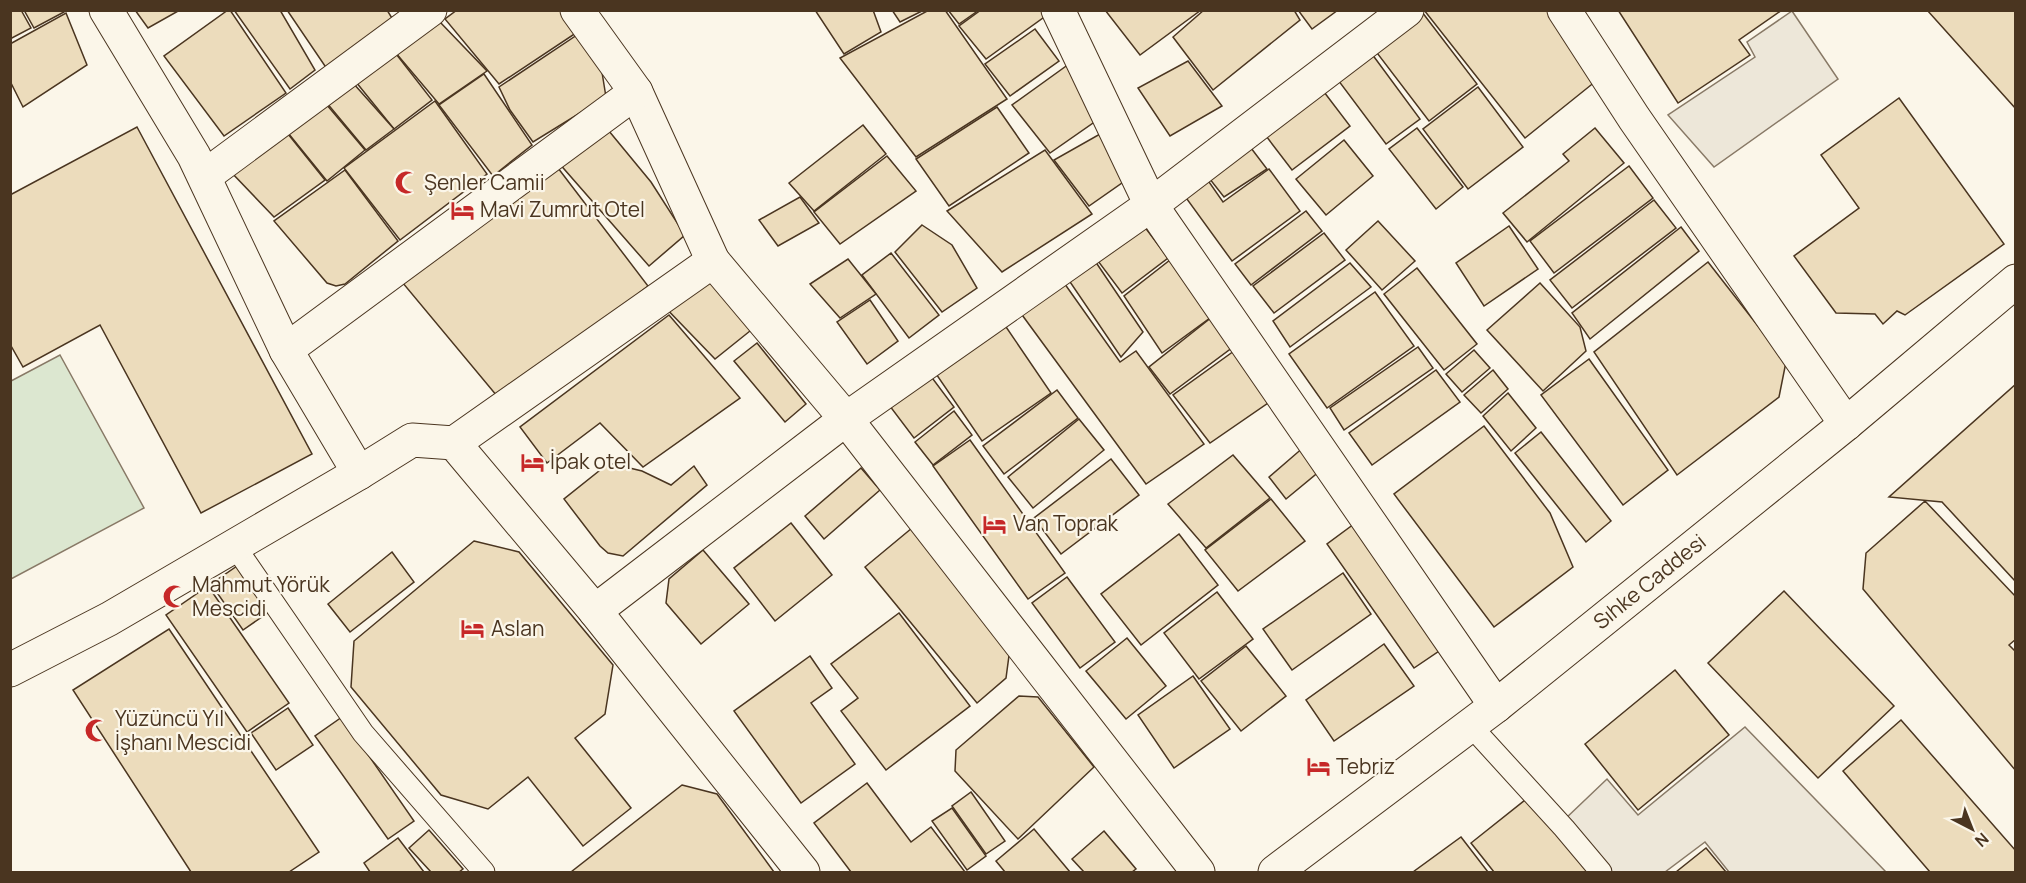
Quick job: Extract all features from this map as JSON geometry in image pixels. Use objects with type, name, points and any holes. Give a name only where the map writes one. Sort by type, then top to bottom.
[{"type":"street","points":[[106,10],[205,176],[286,350],[359,473]]},
{"type":"street","points":[[205,176],[430,10]]},
{"type":"street","points":[[577,10],[636,92],[713,261],[846,419],[1198,873]]},
{"type":"street","points":[[1058,10],[1151,205],[1496,706]]},
{"type":"street","points":[[595,611],[846,419],[1151,205],[1407,10]]},
{"type":"street","points":[[1564,10],[1634,118],[1846,424]]},
{"type":"street","points":[[286,350],[636,92]]},
{"type":"street","points":[[10,670],[109,619],[359,473],[411,440],[453,443],[713,261]]},
{"type":"street","name":"Sıhke Caddesi","points":[[1275,873],[1496,706],[1846,424],[2016,281]]},
{"type":"street","points":[[453,443],[595,611],[803,873]]},
{"type":"lane","points":[[234,545],[363,733],[484,873]]},
{"type":"lane","points":[[1470,725],[1564,828],[1601,873]]},
{"type":"green space","points":[[60,355],[144,508],[11,579],[11,381]]},
{"type":"shaded area","points":[[1792,11],[1838,79],[1714,167],[1668,115],[1755,57],[1747,42]]},
{"type":"shaded area","points":[[1745,727],[1886,872],[1729,872],[1705,842],[1665,872],[1609,872],[1564,820],[1607,779],[1638,815]]},
{"type":"building","points":[[10,10],[21,10],[31,28],[10,39]]},
{"type":"building","points":[[24,10],[64,10],[64,12],[34,28]]},
{"type":"building","points":[[135,10],[180,10],[148,28]]},
{"type":"building","points":[[228,10],[286,93],[224,136],[164,56]]},
{"type":"building","points":[[234,10],[280,10],[315,70],[290,89]]},
{"type":"building","points":[[287,10],[387,10],[395,23],[327,69]]},
{"type":"building","points":[[457,10],[564,10],[579,31],[499,84],[445,19]]},
{"type":"building","points":[[815,10],[873,10],[881,32],[844,54]]},
{"type":"building","points":[[892,10],[924,10],[900,22]]},
{"type":"building","points":[[929,10],[945,10],[1007,99],[916,157],[840,58]]},
{"type":"building","points":[[948,10],[979,10],[959,24]]},
{"type":"building","points":[[981,10],[1044,10],[1047,15],[986,59],[959,26]]},
{"type":"building","points":[[1105,10],[1201,10],[1140,55]]},
{"type":"building","points":[[1204,10],[1294,10],[1300,20],[1213,90],[1173,37]]},
{"type":"building","points":[[1298,10],[1338,10],[1312,29]]},
{"type":"building","points":[[1424,10],[1548,10],[1601,77],[1525,138]]},
{"type":"building","points":[[1618,10],[1782,10],[1739,40],[1750,55],[1678,103]]},
{"type":"building","points":[[1927,10],[2016,10],[2016,109]]},
{"type":"building","points":[[1422,12],[1477,84],[1429,121],[1374,49]]},
{"type":"building","points":[[66,13],[87,65],[23,107],[10,81],[10,44]]},
{"type":"building","points":[[439,21],[487,71],[439,104],[395,52]]},
{"type":"building","points":[[1035,29],[1059,61],[1010,96],[985,64]]},
{"type":"building","points":[[583,31],[600,60],[606,97],[533,142],[510,110],[499,87]]},
{"type":"building","points":[[393,50],[432,100],[394,129],[356,82]]},
{"type":"building","points":[[1369,50],[1420,119],[1386,144],[1335,76]]},
{"type":"building","points":[[1188,61],[1222,106],[1170,136],[1138,88]]},
{"type":"building","points":[[1069,64],[1103,116],[1050,153],[1012,105]]},
{"type":"building","points":[[484,74],[532,145],[493,176],[439,105]]},
{"type":"building","points":[[353,83],[394,129],[366,150],[326,102]]},
{"type":"building","points":[[1478,87],[1523,147],[1468,189],[1423,129]]},
{"type":"building","points":[[1321,88],[1350,126],[1292,170],[1263,132]]},
{"type":"building","points":[[321,98],[365,150],[327,181],[284,128]]},
{"type":"building","points":[[1899,98],[2004,244],[1905,315],[1897,311],[1883,324],[1875,314],[1836,313],[1794,256],[1859,208],[1821,155]]},
{"type":"building","points":[[435,101],[487,174],[400,240],[344,168]]},
{"type":"building","points":[[997,107],[1029,153],[949,206],[916,159]]},
{"type":"building","points":[[604,125],[651,182],[685,235],[649,266],[558,162]]},
{"type":"building","points":[[863,125],[886,154],[814,211],[789,183]]},
{"type":"building","points":[[137,127],[312,454],[201,513],[100,325],[23,367],[10,344],[10,195]]},
{"type":"building","points":[[1417,128],[1463,187],[1436,209],[1389,149]]},
{"type":"building","points":[[1595,128],[1624,163],[1527,242],[1503,213],[1569,161],[1563,154]]},
{"type":"building","points":[[284,129],[325,180],[274,217],[231,172]]},
{"type":"building","points":[[1100,134],[1129,178],[1089,206],[1054,160]]},
{"type":"building","points":[[1344,140],[1373,176],[1326,215],[1296,179]]},
{"type":"building","points":[[1251,148],[1267,169],[1224,197],[1209,178]]},
{"type":"building","points":[[1045,150],[1092,214],[1002,272],[947,211]]},
{"type":"building","points":[[887,156],[916,191],[840,244],[814,212]]},
{"type":"building","points":[[1629,166],[1653,198],[1554,273],[1530,241]]},
{"type":"building","points":[[558,168],[648,286],[502,402],[402,282]]},
{"type":"building","points":[[1269,169],[1300,211],[1232,261],[1184,195],[1207,179],[1223,202]]},
{"type":"building","points":[[345,170],[398,241],[345,284],[336,286],[327,283],[274,221]]},
{"type":"building","points":[[800,197],[819,223],[778,246],[759,220]]},
{"type":"building","points":[[1654,200],[1676,228],[1572,308],[1550,280]]},
{"type":"building","points":[[1306,211],[1322,231],[1251,285],[1235,264]]},
{"type":"building","points":[[1378,221],[1415,261],[1382,290],[1346,250]]},
{"type":"building","points":[[1141,222],[1168,258],[1122,293],[1095,257]]},
{"type":"building","points":[[922,225],[952,245],[977,288],[942,312],[895,252]]},
{"type":"building","points":[[1509,226],[1538,269],[1484,306],[1456,263]]},
{"type":"building","points":[[1681,227],[1699,251],[1590,339],[1572,313]]},
{"type":"building","points":[[1324,233],[1345,260],[1274,313],[1253,286]]},
{"type":"building","points":[[891,253],[939,315],[909,338],[862,275]]},
{"type":"building","points":[[1093,258],[1143,332],[1121,357],[1066,276]]},
{"type":"building","points":[[848,259],[876,294],[840,318],[810,284]]},
{"type":"building","points":[[1170,260],[1214,315],[1162,353],[1124,296]]},
{"type":"building","points":[[1708,262],[1786,362],[1779,397],[1677,475],[1594,352]]},
{"type":"building","points":[[1350,263],[1371,287],[1290,347],[1273,321]]},
{"type":"building","points":[[709,268],[755,327],[715,359],[661,303]]},
{"type":"building","points":[[1417,268],[1477,344],[1444,370],[1384,294]]},
{"type":"building","points":[[1062,280],[1120,362],[1136,351],[1204,444],[1146,484],[1017,308]]},
{"type":"building","points":[[1540,283],[1580,327],[1586,351],[1543,391],[1487,330]]},
{"type":"building","points":[[1375,292],[1414,346],[1327,408],[1289,354]]},
{"type":"building","points":[[870,300],[898,341],[867,364],[837,322]]},
{"type":"building","points":[[669,315],[740,398],[643,467],[600,423],[547,463],[520,427]]},
{"type":"building","points":[[1212,317],[1233,347],[1170,394],[1149,367]]},
{"type":"building","points":[[1002,321],[1051,393],[982,441],[932,368]]},
{"type":"building","points":[[757,343],[806,404],[785,422],[734,361]]},
{"type":"building","points":[[1418,347],[1433,368],[1344,430],[1330,408]]},
{"type":"building","points":[[1474,350],[1490,368],[1462,392],[1446,374]]},
{"type":"building","points":[[1234,351],[1268,403],[1210,443],[1173,395]]},
{"type":"building","points":[[1589,359],[1668,470],[1623,505],[1541,395]]},
{"type":"building","points":[[924,367],[954,407],[914,438],[883,397]]},
{"type":"building","points":[[1436,370],[1460,402],[1372,465],[1349,433]]},
{"type":"building","points":[[1493,370],[1508,389],[1481,413],[1464,395]]},
{"type":"building","points":[[2016,384],[2016,582],[1942,502],[1889,497]]},
{"type":"building","points":[[1057,390],[1078,418],[1004,474],[983,446]]},
{"type":"building","points":[[1508,393],[1536,428],[1511,451],[1483,416]]},
{"type":"building","points":[[954,411],[972,435],[933,465],[915,442]]},
{"type":"building","points":[[1079,419],[1104,450],[1033,508],[1008,477]]},
{"type":"building","points":[[1484,426],[1550,513],[1573,567],[1494,627],[1394,494]]},
{"type":"building","points":[[1541,432],[1611,521],[1586,542],[1515,453]]},
{"type":"building","points":[[970,440],[1065,573],[1028,599],[933,466]]},
{"type":"building","points":[[1305,446],[1321,470],[1286,499],[1269,477]]},
{"type":"building","points":[[1233,455],[1270,498],[1206,548],[1168,504]]},
{"type":"building","points":[[1111,459],[1139,495],[1061,554],[1034,518]]},
{"type":"building","points":[[609,463],[642,471],[671,485],[694,466],[707,485],[623,556],[608,553],[564,499]]},
{"type":"building","points":[[861,468],[880,490],[824,539],[805,516]]},
{"type":"building","points":[[1271,499],[1305,541],[1238,591],[1205,550]]},
{"type":"building","points":[[1925,501],[2016,597],[2016,639],[2009,645],[2016,652],[2016,771],[1863,589],[1866,553]]},
{"type":"building","points":[[791,523],[832,575],[775,621],[734,568]]},
{"type":"building","points":[[1354,524],[1442,649],[1414,668],[1327,544]]},
{"type":"building","points":[[912,528],[1010,648],[1006,678],[977,703],[865,567]]},
{"type":"building","points":[[1179,534],[1218,585],[1141,645],[1101,594]]},
{"type":"building","points":[[474,541],[519,552],[613,665],[605,714],[575,738],[631,808],[583,846],[528,777],[488,809],[441,795],[351,687],[354,641]]},
{"type":"building","points":[[703,550],[749,604],[701,644],[666,603],[669,579]]},
{"type":"building","points":[[392,552],[414,582],[350,632],[328,604]]},
{"type":"building","points":[[240,564],[272,610],[243,630],[211,584]]},
{"type":"building","points":[[1343,573],[1371,614],[1292,670],[1263,629]]},
{"type":"building","points":[[1067,577],[1115,642],[1080,668],[1032,603]]},
{"type":"building","points":[[208,586],[289,703],[247,732],[166,615]]},
{"type":"building","points":[[1784,591],[1894,706],[1818,778],[1708,663]]},
{"type":"building","points":[[1217,592],[1253,639],[1199,679],[1164,633]]},
{"type":"building","points":[[899,613],[970,706],[886,770],[841,711],[858,698],[831,664]]},
{"type":"building","points":[[169,629],[319,852],[289,872],[191,872],[73,690]]},
{"type":"building","points":[[1127,638],[1166,686],[1126,719],[1086,671]]},
{"type":"building","points":[[1384,644],[1414,686],[1334,741],[1306,700]]},
{"type":"building","points":[[1246,646],[1286,696],[1241,731],[1201,681]]},
{"type":"building","points":[[810,656],[832,688],[811,703],[855,764],[801,803],[734,711]]},
{"type":"building","points":[[1675,670],[1729,735],[1638,810],[1585,744]]},
{"type":"building","points":[[1193,676],[1230,729],[1174,768],[1138,715]]},
{"type":"building","points":[[1019,696],[1038,697],[1094,767],[1018,839],[955,771],[956,750]]},
{"type":"building","points":[[288,708],[313,745],[276,770],[251,733]]},
{"type":"building","points":[[342,717],[414,821],[388,839],[315,736]]},
{"type":"building","points":[[1901,720],[2016,851],[2016,872],[1930,872],[1843,771]]},
{"type":"building","points":[[867,783],[911,842],[931,827],[965,872],[851,872],[814,823]]},
{"type":"building","points":[[682,785],[717,794],[774,872],[571,872]]},
{"type":"building","points":[[971,792],[1005,841],[986,854],[952,806]]},
{"type":"building","points":[[1530,796],[1591,872],[1494,872],[1471,843]]},
{"type":"building","points":[[952,808],[986,856],[967,870],[932,821]]},
{"type":"building","points":[[1034,829],[1070,872],[1005,872],[996,861]]},
{"type":"building","points":[[429,830],[463,869],[459,872],[431,872],[409,848]]},
{"type":"building","points":[[1104,831],[1136,869],[1132,872],[1084,872],[1072,859]]},
{"type":"building","points":[[1461,837],[1488,872],[1413,872]]},
{"type":"building","points":[[398,838],[424,872],[370,872],[364,863]]},
{"type":"building","points":[[1706,848],[1726,872],[1676,872]]},
{"type":"place","name":"Şenler Camii","points":[[406,183]]},
{"type":"place","name":"Mavi Zumrut Otel","points":[[462,210]]},
{"type":"place","name":"İpak otel","points":[[532,462]]},
{"type":"place","name":"Van Toprak","points":[[995,524]]},
{"type":"place","name":"Mahmut Yörük Mescidi","points":[[174,597]]},
{"type":"place","name":"Aslan","points":[[473,629]]},
{"type":"place","name":"Yüzüncü Yıl İşhanı Mescidi","points":[[97,731]]},
{"type":"place","name":"Tebriz","points":[[1318,767]]}]
